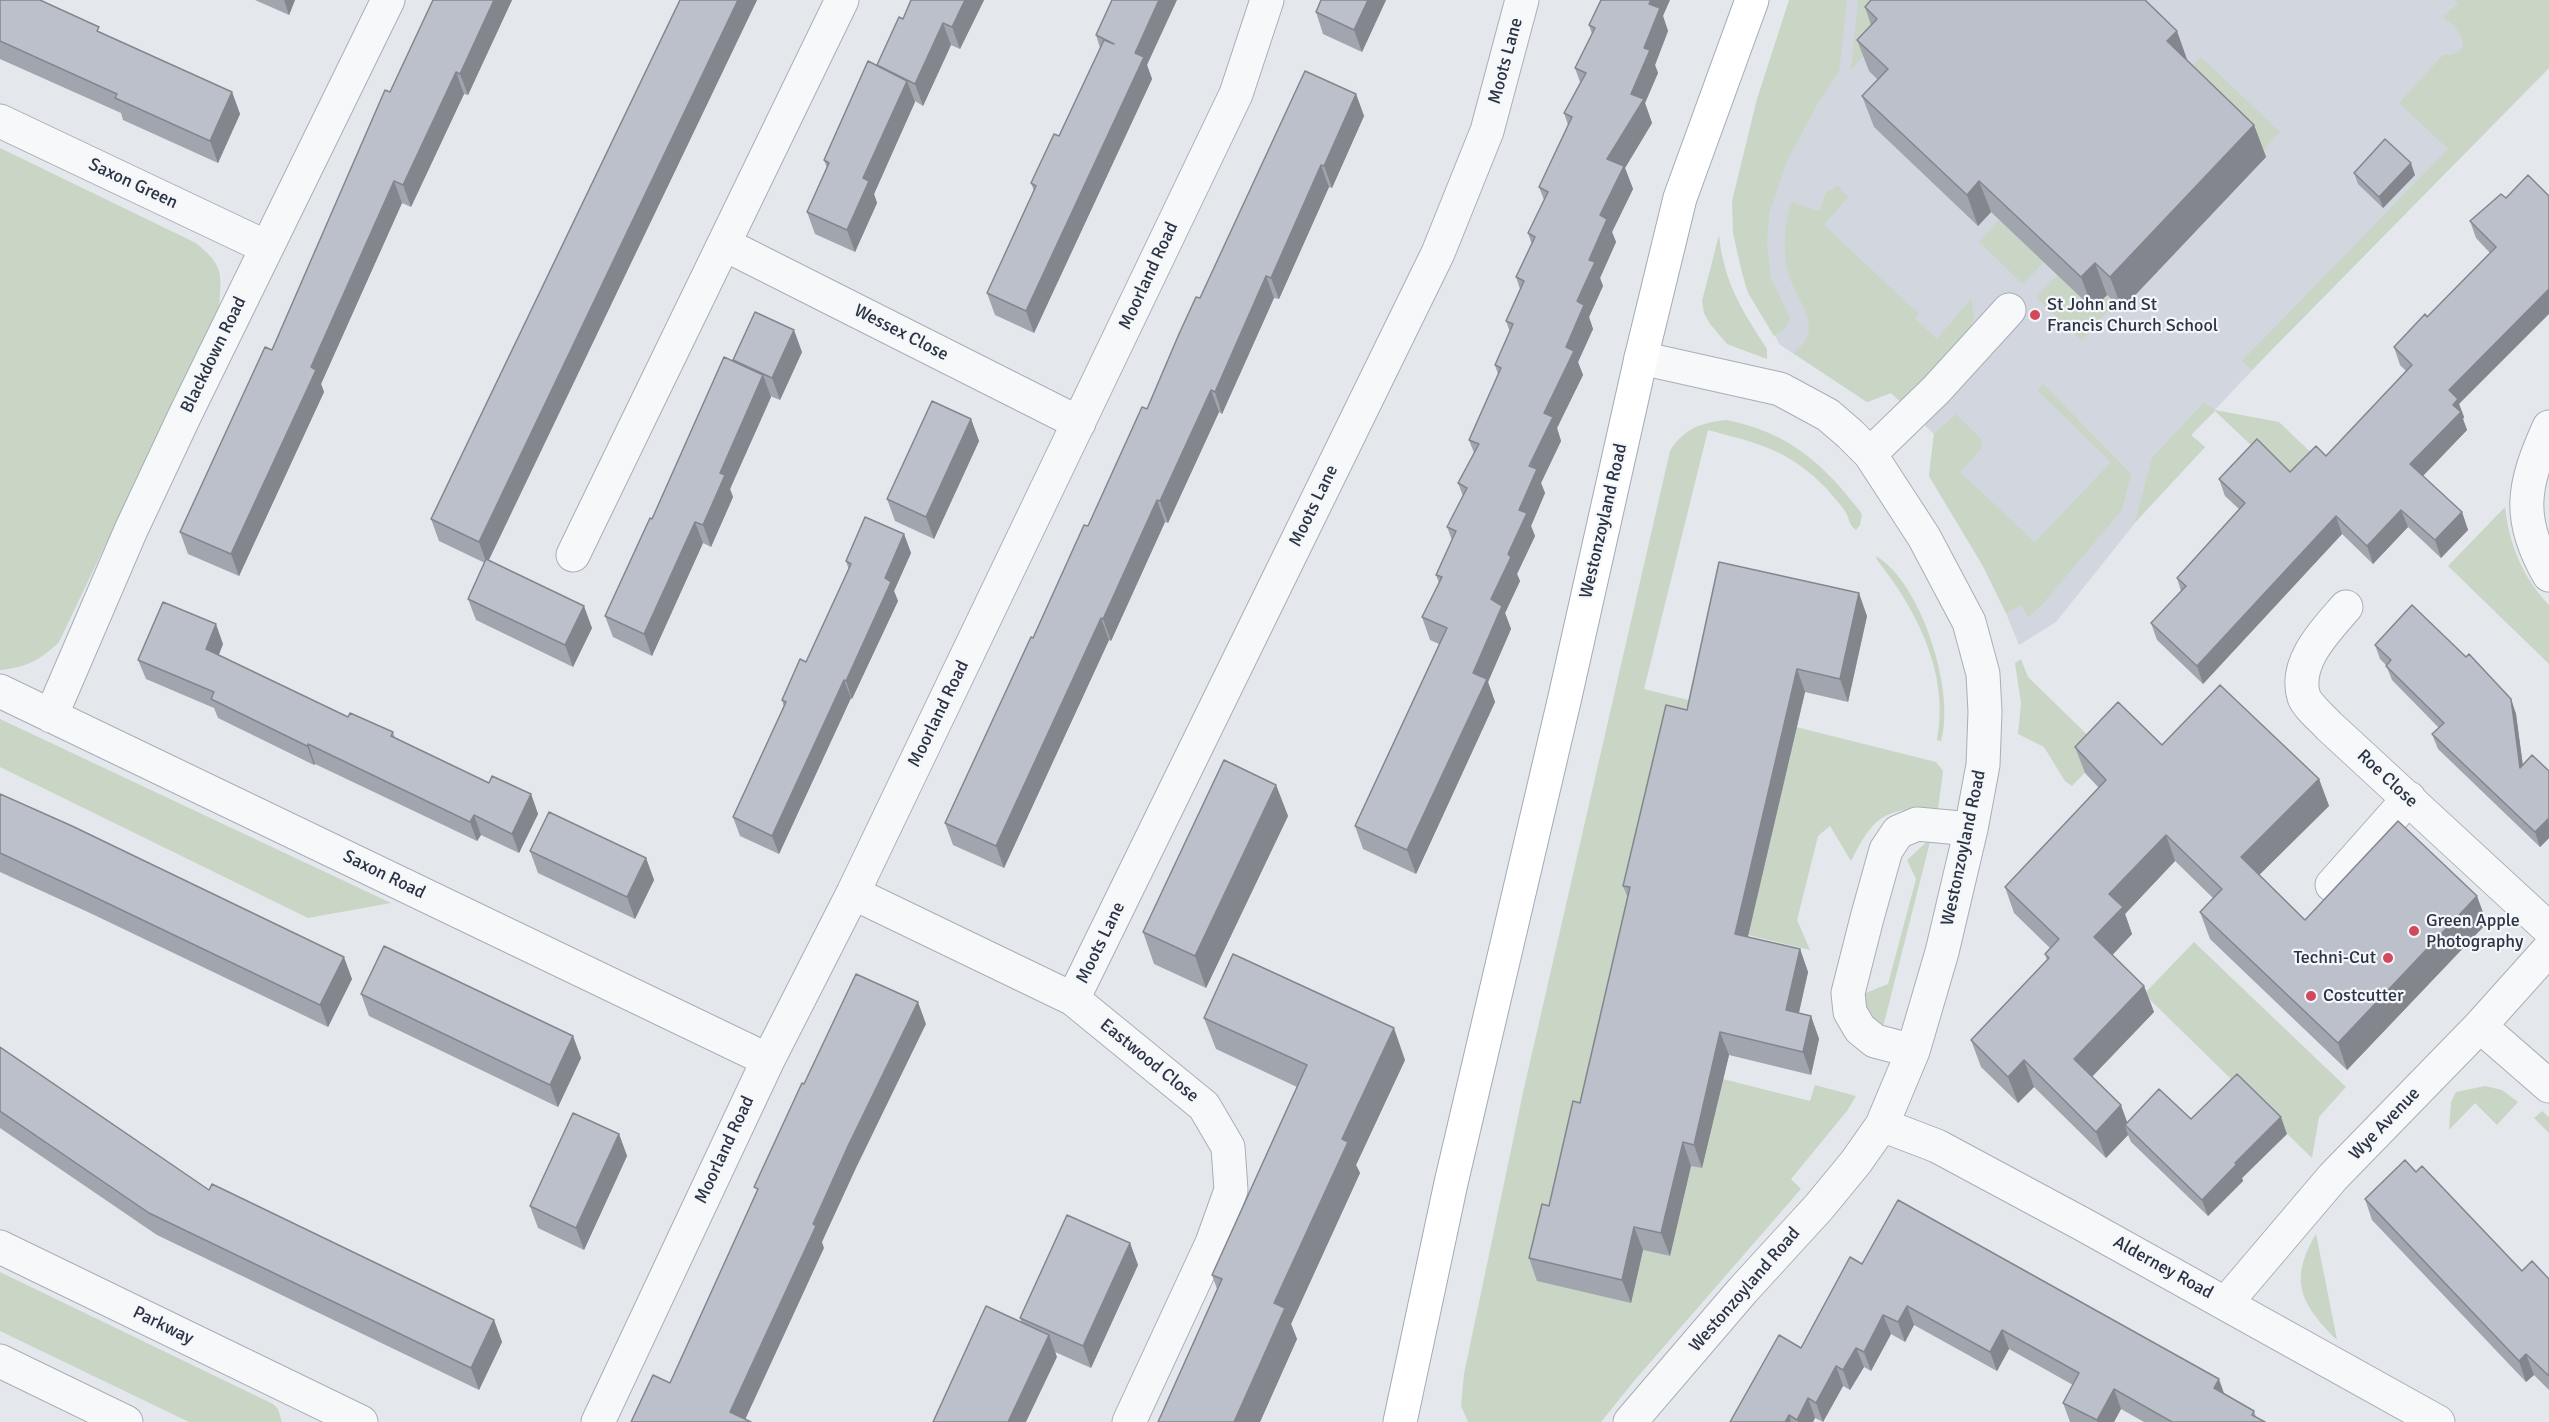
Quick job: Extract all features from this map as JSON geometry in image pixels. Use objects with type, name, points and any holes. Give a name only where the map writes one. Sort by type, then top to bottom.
[{"type":"main road","name":"Westonzoyland Road","points":[[1400,1422],[1451,1183],[1680,198],[1752,0]]},
{"type":"street","name":"Blackdown Road","points":[[51,716],[131,530],[388,0]]},
{"type":"street","points":[[573,555],[842,0]]},
{"type":"street","name":"Moorland Road","points":[[598,1422],[768,1060],[853,893],[1236,94],[1267,0]]},
{"type":"street","name":"Moots Lane","points":[[1073,999],[1438,253],[1487,131],[1522,0]]},
{"type":"street","name":"Saxon Green","points":[[0,121],[266,248]]},
{"type":"street","name":"Wessex Close","points":[[724,244],[1079,423]]},
{"type":"street","points":[[1870,454],[1936,390],[2009,310]]},
{"type":"street","name":"Westonzoyland Road","points":[[1630,1422],[1743,1290],[1820,1207],[1882,1125],[1912,1051],[1942,952],[1971,829],[1983,765],[1985,712],[1983,674],[1969,622],[1924,537],[1870,454],[1828,415],[1780,389],[1641,358]]},
{"type":"street","points":[[2549,427],[2532,465],[2527,497],[2528,525],[2534,546],[2549,575]]},
{"type":"street","name":"Roe Close","points":[[2346,607],[2316,642],[2303,674],[2304,698],[2329,726],[2549,929]]},
{"type":"street","name":"Saxon Road","points":[[0,691],[768,1060]]},
{"type":"street","points":[[2332,885],[2409,798]]},
{"type":"street","points":[[1912,1051],[1875,1041],[1860,1029],[1850,1012],[1848,993],[1886,850],[1898,832],[1917,824],[1971,829]]},
{"type":"street","name":"Eastwood Close","points":[[853,893],[1073,999],[1204,1106],[1228,1147],[1231,1190],[1212,1243],[1129,1422]]},
{"type":"street","name":"Wye Avenue","points":[[2226,1303],[2333,1177],[2480,1026],[2549,949]]},
{"type":"street","points":[[2480,1026],[2549,1086]]},
{"type":"street","name":"Alderney Road","points":[[1882,1125],[1937,1146],[2226,1303],[2438,1422]]},
{"type":"street","name":"Parkway","points":[[0,1246],[322,1414],[361,1422]]},
{"type":"street","points":[[0,1361],[126,1422]]},
{"type":"shaded area","name":"St John and St Francis Church School","points":[[1809,0],[2549,0],[2549,68],[2294,326],[2191,435],[2205,447],[2135,523],[2056,622],[2019,645],[1983,566],[1929,476],[1934,434],[1891,393],[1867,402],[1779,344],[1750,279]]},
{"type":"green space","points":[[1789,0],[1847,0],[1839,72],[1818,103],[1786,163],[1769,214],[1767,245],[1771,278],[1790,318],[1785,329],[1774,336],[1748,293],[1733,233],[1732,201],[1757,99]]},
{"type":"green space","points":[[1858,0],[1911,0],[1851,70]]},
{"type":"green space","points":[[2455,0],[2549,0],[2549,68],[2252,370],[2242,361],[2448,149],[2399,103],[2444,54],[2451,55],[2462,47],[2463,42],[2458,31],[2443,16],[2458,4]]},
{"type":"green space","points":[[2201,57],[2280,132],[2261,152],[2182,77]]},
{"type":"green space","points":[[0,148],[196,243],[216,264],[219,270],[220,286],[219,307],[59,642],[32,662],[0,670]]},
{"type":"green space","points":[[1838,186],[1848,197],[1824,225],[1919,314],[1915,319],[1937,339],[1971,299],[1974,316],[1970,329],[1902,403],[1891,393],[1867,402],[1793,353],[1803,344],[1808,334],[1809,324],[1791,282],[1786,262],[1785,236],[1791,202],[1820,211],[1826,192]]},
{"type":"green space","points":[[1999,220],[2044,262],[2023,284],[1979,242]]},
{"type":"green space","points":[[1719,235],[1721,252],[1730,282],[1742,308],[1767,349],[1767,359],[1727,344],[1704,313],[1702,301]]},
{"type":"green space","points":[[2057,275],[2107,295],[2116,303],[2081,340],[2036,297]]},
{"type":"green space","points":[[2043,384],[2131,474],[2122,510],[2040,607],[2028,617],[2022,605],[2006,613],[1983,566],[1929,476],[1934,434],[1956,414],[1982,440],[1981,449],[1960,472],[2035,542],[2111,462],[2037,390]]},
{"type":"green space","points":[[2204,402],[2215,410],[2279,422],[2322,463],[2297,489],[2215,411],[2191,435],[2205,447],[2135,522],[2152,458]]},
{"type":"green space","points":[[1727,420],[1769,433],[1804,453],[1834,480],[1862,514],[1860,525],[1856,530],[1853,528],[1845,511],[1827,489],[1786,456],[1758,444],[1708,430],[1644,689],[1936,762],[1943,771],[1938,809],[1906,810],[1884,817],[1867,832],[1851,861],[1830,826],[1818,836],[1797,920],[1810,950],[1748,935],[1790,755],[1787,732],[1686,707],[1681,730],[1643,1250],[1670,1256],[1691,1166],[1723,1079],[1810,1101],[1815,1085],[1856,1096],[1847,1111],[1791,1179],[1801,1189],[1601,1422],[1468,1422],[1461,1406],[1464,1374],[1524,1088],[1670,451],[1681,437],[1694,428]]},
{"type":"green space","points":[[2505,507],[2510,534],[2519,560],[2532,584],[2549,605],[2549,664],[2448,566]]},
{"type":"green space","points":[[1876,556],[1892,569],[1907,589],[1931,640],[1939,668],[1943,695],[1944,720],[1941,741],[1937,740],[1940,716],[1939,691],[1927,644],[1905,600]]},
{"type":"green space","points":[[2021,659],[2028,677],[2105,752],[2072,786],[2065,781],[2044,747],[2018,734],[2021,703],[2015,663]]},
{"type":"green space","points":[[0,719],[391,903],[308,918],[0,767]]},
{"type":"green space","points":[[1931,838],[1882,1031],[1858,996],[1888,984],[1916,879],[1907,860]]},
{"type":"green space","points":[[2194,942],[2346,1087],[2319,1117],[2312,1158],[2144,994]]},
{"type":"green space","points":[[2485,1086],[2502,1090],[2518,1102],[2497,1125],[2475,1103],[2449,1130],[2451,1102],[2456,1092]]},
{"type":"green space","points":[[2542,1111],[2549,1117],[2549,1133],[2534,1118]]},
{"type":"green space","points":[[2316,1234],[2337,1340],[2315,1315],[2302,1291],[2302,1265]]},
{"type":"green space","points":[[0,1272],[273,1404],[278,1409],[282,1422],[189,1422],[0,1331]]},
{"type":"building","points":[[0,0],[40,0],[99,27],[97,31],[232,92],[210,141],[115,98],[117,94],[0,41]]},
{"type":"building","points":[[433,0],[494,0],[460,74],[456,72],[403,185],[394,181],[311,367],[316,370],[231,554],[180,532],[265,347],[272,350],[385,90],[390,92]]},
{"type":"building","points":[[680,0],[738,0],[479,542],[431,519]]},
{"type":"building","points":[[911,0],[965,0],[952,27],[943,23],[915,84],[877,65],[899,17],[903,19]]},
{"type":"building","points":[[1112,0],[1159,0],[1135,53],[1144,57],[1026,311],[987,293],[1036,186],[1031,183],[1054,134],[1059,136],[1104,40],[1114,44],[1096,35]]},
{"type":"building","points":[[1321,0],[1368,0],[1354,30],[1316,12]]},
{"type":"building","points":[[1601,0],[1651,0],[1649,4],[1660,8],[1644,48],[1650,50],[1631,94],[1644,99],[1607,159],[1624,166],[1600,215],[1607,219],[1589,260],[1595,262],[1577,301],[1584,305],[1566,347],[1574,351],[1544,413],[1553,417],[1529,466],[1537,469],[1519,510],[1527,513],[1508,554],[1511,557],[1491,599],[1502,606],[1473,673],[1487,679],[1407,850],[1355,826],[1447,628],[1422,617],[1442,577],[1436,575],[1456,531],[1447,527],[1467,488],[1458,483],[1479,444],[1469,440],[1501,368],[1495,365],[1513,324],[1506,321],[1524,281],[1516,277],[1535,237],[1528,233],[1548,192],[1539,187],[1572,117],[1564,113],[1586,73],[1575,68],[1595,28],[1589,25]]},
{"type":"building","points":[[1871,0],[2145,0],[2177,31],[2167,41],[2254,125],[2110,277],[2095,263],[2081,277],[1979,181],[1967,195],[1862,96],[1888,69],[1857,40],[1877,19],[1865,7]]},
{"type":"building","points":[[868,61],[907,81],[863,178],[869,181],[847,230],[807,212],[829,163],[824,160]]},
{"type":"building","points":[[1305,71],[1356,94],[1324,166],[1321,165],[1271,278],[1266,276],[1215,392],[1211,390],[1160,501],[1157,500],[996,846],[945,823],[1084,525],[1088,526],[1142,407],[1147,409],[1196,297],[1200,298]]},
{"type":"building","points":[[2385,139],[2411,163],[2379,197],[2354,173]]},
{"type":"building","points":[[2528,175],[2549,196],[2549,289],[2449,390],[2458,399],[2453,405],[2461,412],[2410,464],[2462,512],[2435,540],[2401,510],[2367,546],[2336,516],[2197,666],[2151,623],[2186,586],[2177,578],[2245,503],[2219,479],[2257,439],[2290,472],[2316,446],[2326,456],[2412,365],[2394,347],[2425,314],[2427,317],[2496,247],[2470,221],[2501,194],[2506,198]]},
{"type":"building","points":[[755,312],[794,330],[772,378],[733,360]]},
{"type":"building","points":[[724,357],[763,375],[720,473],[725,475],[703,525],[695,522],[644,634],[605,616],[650,518],[652,519]]},
{"type":"building","points":[[932,401],[971,419],[926,517],[887,499]]},
{"type":"building","points":[[865,517],[904,534],[885,578],[891,582],[772,836],[733,817],[786,702],[782,700],[800,659],[806,662],[851,564],[846,561]]},
{"type":"building","points":[[486,559],[584,606],[565,645],[468,599]]},
{"type":"building","points":[[1719,562],[1859,593],[1840,679],[1797,669],[1735,934],[1800,949],[1786,1010],[1811,1016],[1803,1052],[1720,1032],[1694,1145],[1683,1142],[1661,1233],[1634,1227],[1622,1280],[1529,1258],[1542,1204],[1549,1206],[1573,1101],[1580,1103],[1630,887],[1623,886],[1666,705],[1687,710]]},
{"type":"building","points":[[163,602],[216,624],[206,649],[348,717],[350,713],[393,732],[391,736],[489,783],[492,776],[531,794],[512,834],[474,815],[470,822],[211,699],[214,692],[138,660]]},
{"type":"building","points":[[2412,605],[2466,657],[2469,654],[2511,699],[2520,768],[2532,755],[2549,771],[2549,820],[2535,832],[2432,734],[2444,723],[2386,666],[2391,660],[2375,645]]},
{"type":"building","points":[[2220,685],[2319,779],[2241,857],[2305,920],[2398,821],[2477,896],[2338,1043],[2200,912],[2222,889],[2166,835],[2109,894],[2123,907],[2094,937],[2144,986],[2074,1059],[2121,1105],[2096,1132],[2024,1060],[2008,1077],[1971,1040],[2049,958],[2045,954],[2059,939],[2005,887],[2106,780],[2075,747],[2118,702],[2162,745]]},
{"type":"building","points":[[1224,760],[1276,785],[1195,956],[1143,932]]},
{"type":"building","points":[[0,794],[72,826],[344,957],[320,1005],[0,853]]},
{"type":"building","points":[[549,812],[646,858],[627,897],[530,851]]},
{"type":"building","points":[[384,946],[573,1036],[550,1085],[361,994]]},
{"type":"building","points":[[1233,954],[1394,1028],[1342,1139],[1348,1142],[1274,1303],[1285,1308],[1234,1422],[1158,1422],[1222,1279],[1212,1275],[1307,1065],[1204,1018]]},
{"type":"building","points":[[856,974],[918,1002],[848,1146],[813,1224],[816,1226],[730,1412],[751,1422],[631,1422],[653,1375],[670,1383],[758,1189],[754,1187]]},
{"type":"building","points":[[0,1047],[209,1190],[212,1184],[494,1320],[471,1368],[149,1213],[0,1111]]},
{"type":"building","points":[[2237,1074],[2281,1117],[2202,1200],[2125,1125],[2159,1089],[2191,1119]]},
{"type":"building","points":[[573,1113],[619,1134],[576,1228],[530,1206]]},
{"type":"building","points":[[2405,1160],[2416,1172],[2422,1166],[2522,1271],[2532,1261],[2549,1279],[2549,1376],[2526,1354],[2519,1361],[2365,1199]]},
{"type":"building","points":[[1898,1200],[2219,1379],[2214,1388],[2254,1411],[2252,1415],[2265,1422],[2172,1422],[2114,1389],[2097,1420],[2063,1403],[2079,1373],[2002,1330],[1990,1352],[1907,1306],[1898,1322],[1883,1315],[1864,1352],[1856,1348],[1843,1370],[1836,1366],[1816,1403],[1808,1398],[1797,1420],[1789,1415],[1785,1422],[1730,1422],[1779,1335],[1801,1348],[1850,1257],[1862,1264]]},
{"type":"building","points":[[1067,1215],[1130,1243],[1083,1346],[1020,1318]]},
{"type":"building","points":[[986,1306],[1049,1335],[1008,1422],[933,1422]]},
{"type":"place","name":"St John and St Francis Church School","points":[[2035,315]]},
{"type":"place","name":"Green Apple Photography","points":[[2414,931]]},
{"type":"place","name":"Techni-Cut","points":[[2388,958]]},
{"type":"place","name":"Costcutter","points":[[2311,996]]}]
